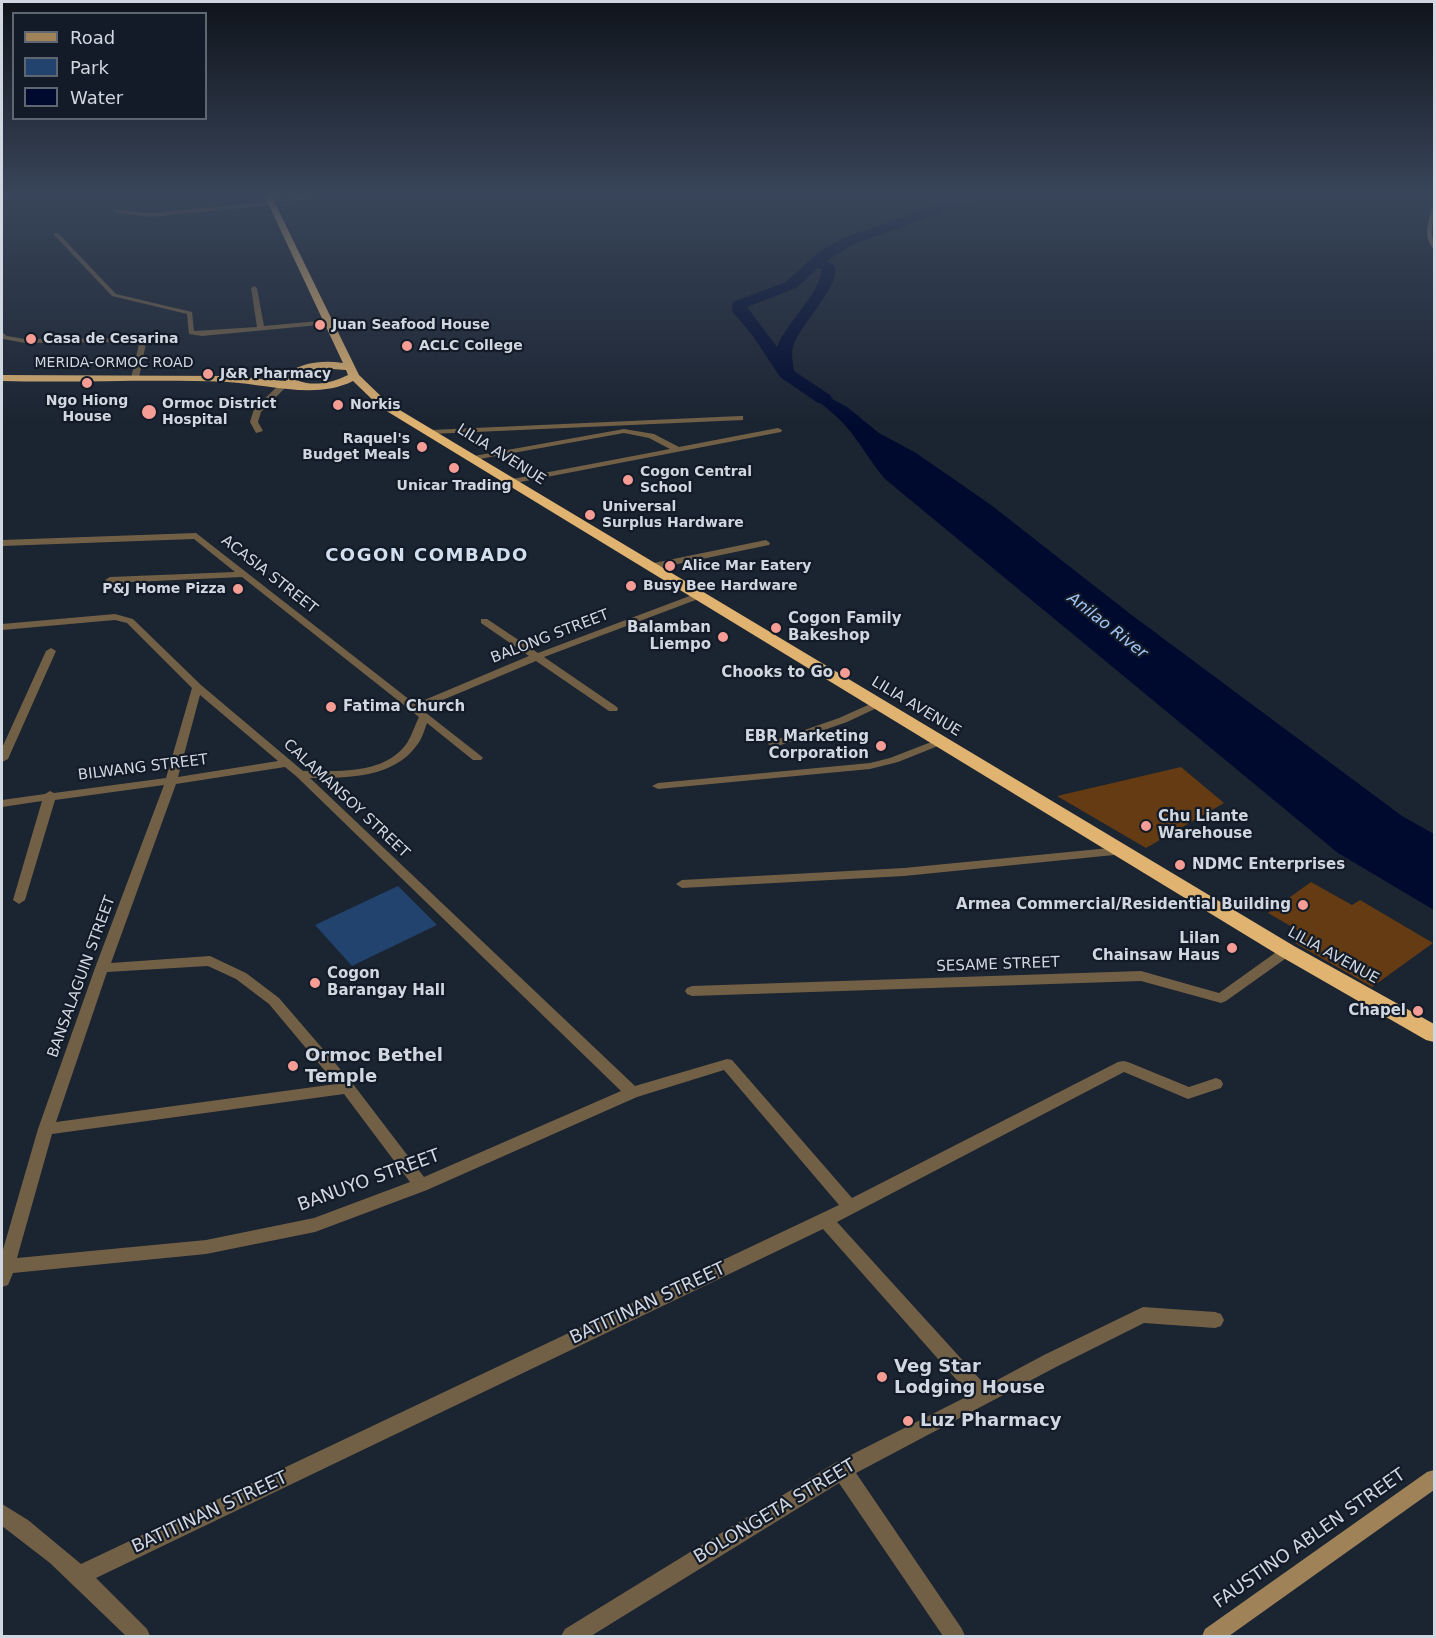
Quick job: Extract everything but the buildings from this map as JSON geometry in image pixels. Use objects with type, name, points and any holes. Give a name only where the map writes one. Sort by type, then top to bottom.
[{"type":"highway","points":[[306,273],[352,372],[384,405]]},
{"type":"highway","points":[[291,384],[290,376],[331,354],[339,344]]},
{"type":"highway","points":[[300,370],[326,365],[352,372]]},
{"type":"highway","name":"MERIDA-ORMOC ROAD","points":[[227,379],[262,377],[300,370]]},
{"type":"highway","points":[[310,387],[338,385],[352,372]]},
{"type":"highway","name":"MERIDA-ORMOC ROAD","points":[[2,378],[227,379],[310,387],[351,394],[384,405]]},
{"type":"highway","name":"LILIA AVENUE","points":[[384,405],[1120,851],[1287,951],[1434,1034]]},
{"type":"street","points":[[94,273],[114,295],[190,313],[191,333],[202,334],[330,322]]},
{"type":"street","points":[[254,288],[261,329]]},
{"type":"street","points":[[2,334],[5,338],[25,340],[137,340],[144,343],[135,378]]},
{"type":"street","points":[[259,430],[254,422],[257,411],[291,384]]},
{"type":"street","points":[[431,432],[740,418]]},
{"type":"street","points":[[510,482],[778,430]]},
{"type":"street","points":[[474,458],[624,431],[651,436],[677,449]]},
{"type":"street","name":"ACASIA STREET","points":[[2,543],[196,537],[477,758]]},
{"type":"street","points":[[650,567],[766,543]]},
{"type":"street","points":[[110,580],[243,574]]},
{"type":"street","name":"BALONG STREET","points":[[414,708],[536,657],[698,596]]},
{"type":"street","name":"CALAMANSOY STREET","points":[[2,627],[115,617],[130,621],[197,687],[300,774],[632,1093]]},
{"type":"street","points":[[484,621],[613,709]]},
{"type":"street","points":[[2,759],[51,651]]},
{"type":"street","name":"BANSALAGUIN STREET","points":[[4,1273],[46,1129],[171,781],[174,762],[192,714],[197,687]]},
{"type":"street","points":[[774,744],[843,720],[877,704]]},
{"type":"street","points":[[300,774],[357,774],[394,761],[412,745],[424,717]]},
{"type":"street","points":[[658,786],[870,766],[894,760],[939,742]]},
{"type":"street","name":"BILWANG STREET","points":[[2,803],[288,763]]},
{"type":"street","points":[[19,900],[50,795]]},
{"type":"street","points":[[682,884],[904,873],[1120,851]]},
{"type":"street","name":"SESAME STREET","points":[[692,991],[1141,976],[1221,998],[1287,951]]},
{"type":"street","points":[[102,968],[210,961],[241,976],[274,1001],[348,1088],[421,1185]]},
{"type":"street","name":"BANUYO STREET","points":[[4,1273],[206,1247],[315,1225],[421,1185],[632,1093],[727,1064],[850,1207]]},
{"type":"street","name":"BATITINAN STREET","points":[[79,1575],[825,1220],[1123,1066],[1188,1093],[1216,1084]]},
{"type":"street","points":[[46,1129],[348,1088]]},
{"type":"street","points":[[825,1220],[984,1397]]},
{"type":"street","name":"BOLONGETA STREET","points":[[572,1636],[842,1470],[1143,1315],[1215,1320]]},
{"type":"street","points":[[842,1470],[955,1636]]},
{"type":"street","name":"FAUSTINO ABLEN STREET","points":[[1212,1636],[1434,1479]]},
{"type":"street","points":[[2,1514],[22,1527],[79,1575],[140,1636]]},
{"type":"green space","points":[[398,886],[437,925],[352,966],[315,925]]},
{"type":"water","points":[[788,375],[847,407],[879,433],[916,453],[991,505],[1129,613],[1402,816],[1434,834],[1434,910],[1338,853],[885,479],[845,425]]},
{"type":"waterway","name":"Anilao River","points":[[786,373],[759,333],[740,311],[739,305],[791,285],[804,273]]},
{"type":"waterway","name":"Anilao River","points":[[786,373],[783,359],[790,334],[823,286],[829,273]]},
{"type":"waterway","name":"Anilao River","points":[[786,373],[824,399]]},
{"type":"place","name":"Juan Seafood House","points":[[320,325]]},
{"type":"place","name":"Casa de Cesarina","points":[[31,339]]},
{"type":"place","name":"ACLC College","points":[[407,346]]},
{"type":"place","name":"J&R Pharmacy","points":[[208,374]]},
{"type":"place","name":"Ngo Hiong House","points":[[87,383]]},
{"type":"place","name":"Norkis","points":[[338,405]]},
{"type":"place","name":"Ormoc District Hospital","points":[[149,412]]},
{"type":"place","name":"Raquel's Budget Meals","points":[[422,447]]},
{"type":"place","name":"Unicar Trading","points":[[454,468]]},
{"type":"place","name":"Cogon Central School","points":[[628,480]]},
{"type":"place","name":"Universal Surplus Hardware","points":[[590,515]]},
{"type":"place","name":"Alice Mar Eatery","points":[[670,566]]},
{"type":"place","name":"Busy Bee Hardware","points":[[631,586]]},
{"type":"place","name":"P&J Home Pizza","points":[[238,589]]},
{"type":"place","name":"Cogon Family Bakeshop","points":[[776,628]]},
{"type":"place","name":"Balamban Liempo","points":[[723,637]]},
{"type":"place","name":"Chooks to Go","points":[[845,673]]},
{"type":"place","name":"Fatima Church","points":[[331,707]]},
{"type":"place","name":"EBR Marketing Corporation","points":[[881,746]]},
{"type":"place","name":"Chu Liante Warehouse","points":[[1146,826]]},
{"type":"place","name":"NDMC Enterprises","points":[[1180,865]]},
{"type":"place","name":"Armea Commercial/Residential Building","points":[[1303,905]]},
{"type":"place","name":"Lilan Chainsaw Haus","points":[[1232,948]]},
{"type":"place","name":"Cogon Barangay Hall","points":[[315,983]]},
{"type":"place","name":"Chapel","points":[[1418,1011]]},
{"type":"place","name":"Ormoc Bethel Temple","points":[[293,1066]]},
{"type":"place","name":"Veg Star Lodging House","points":[[882,1377]]},
{"type":"place","name":"Luz Pharmacy","points":[[908,1421]]},
{"type":"district","name":"COGON COMBADO","points":[[427,556]]}]
